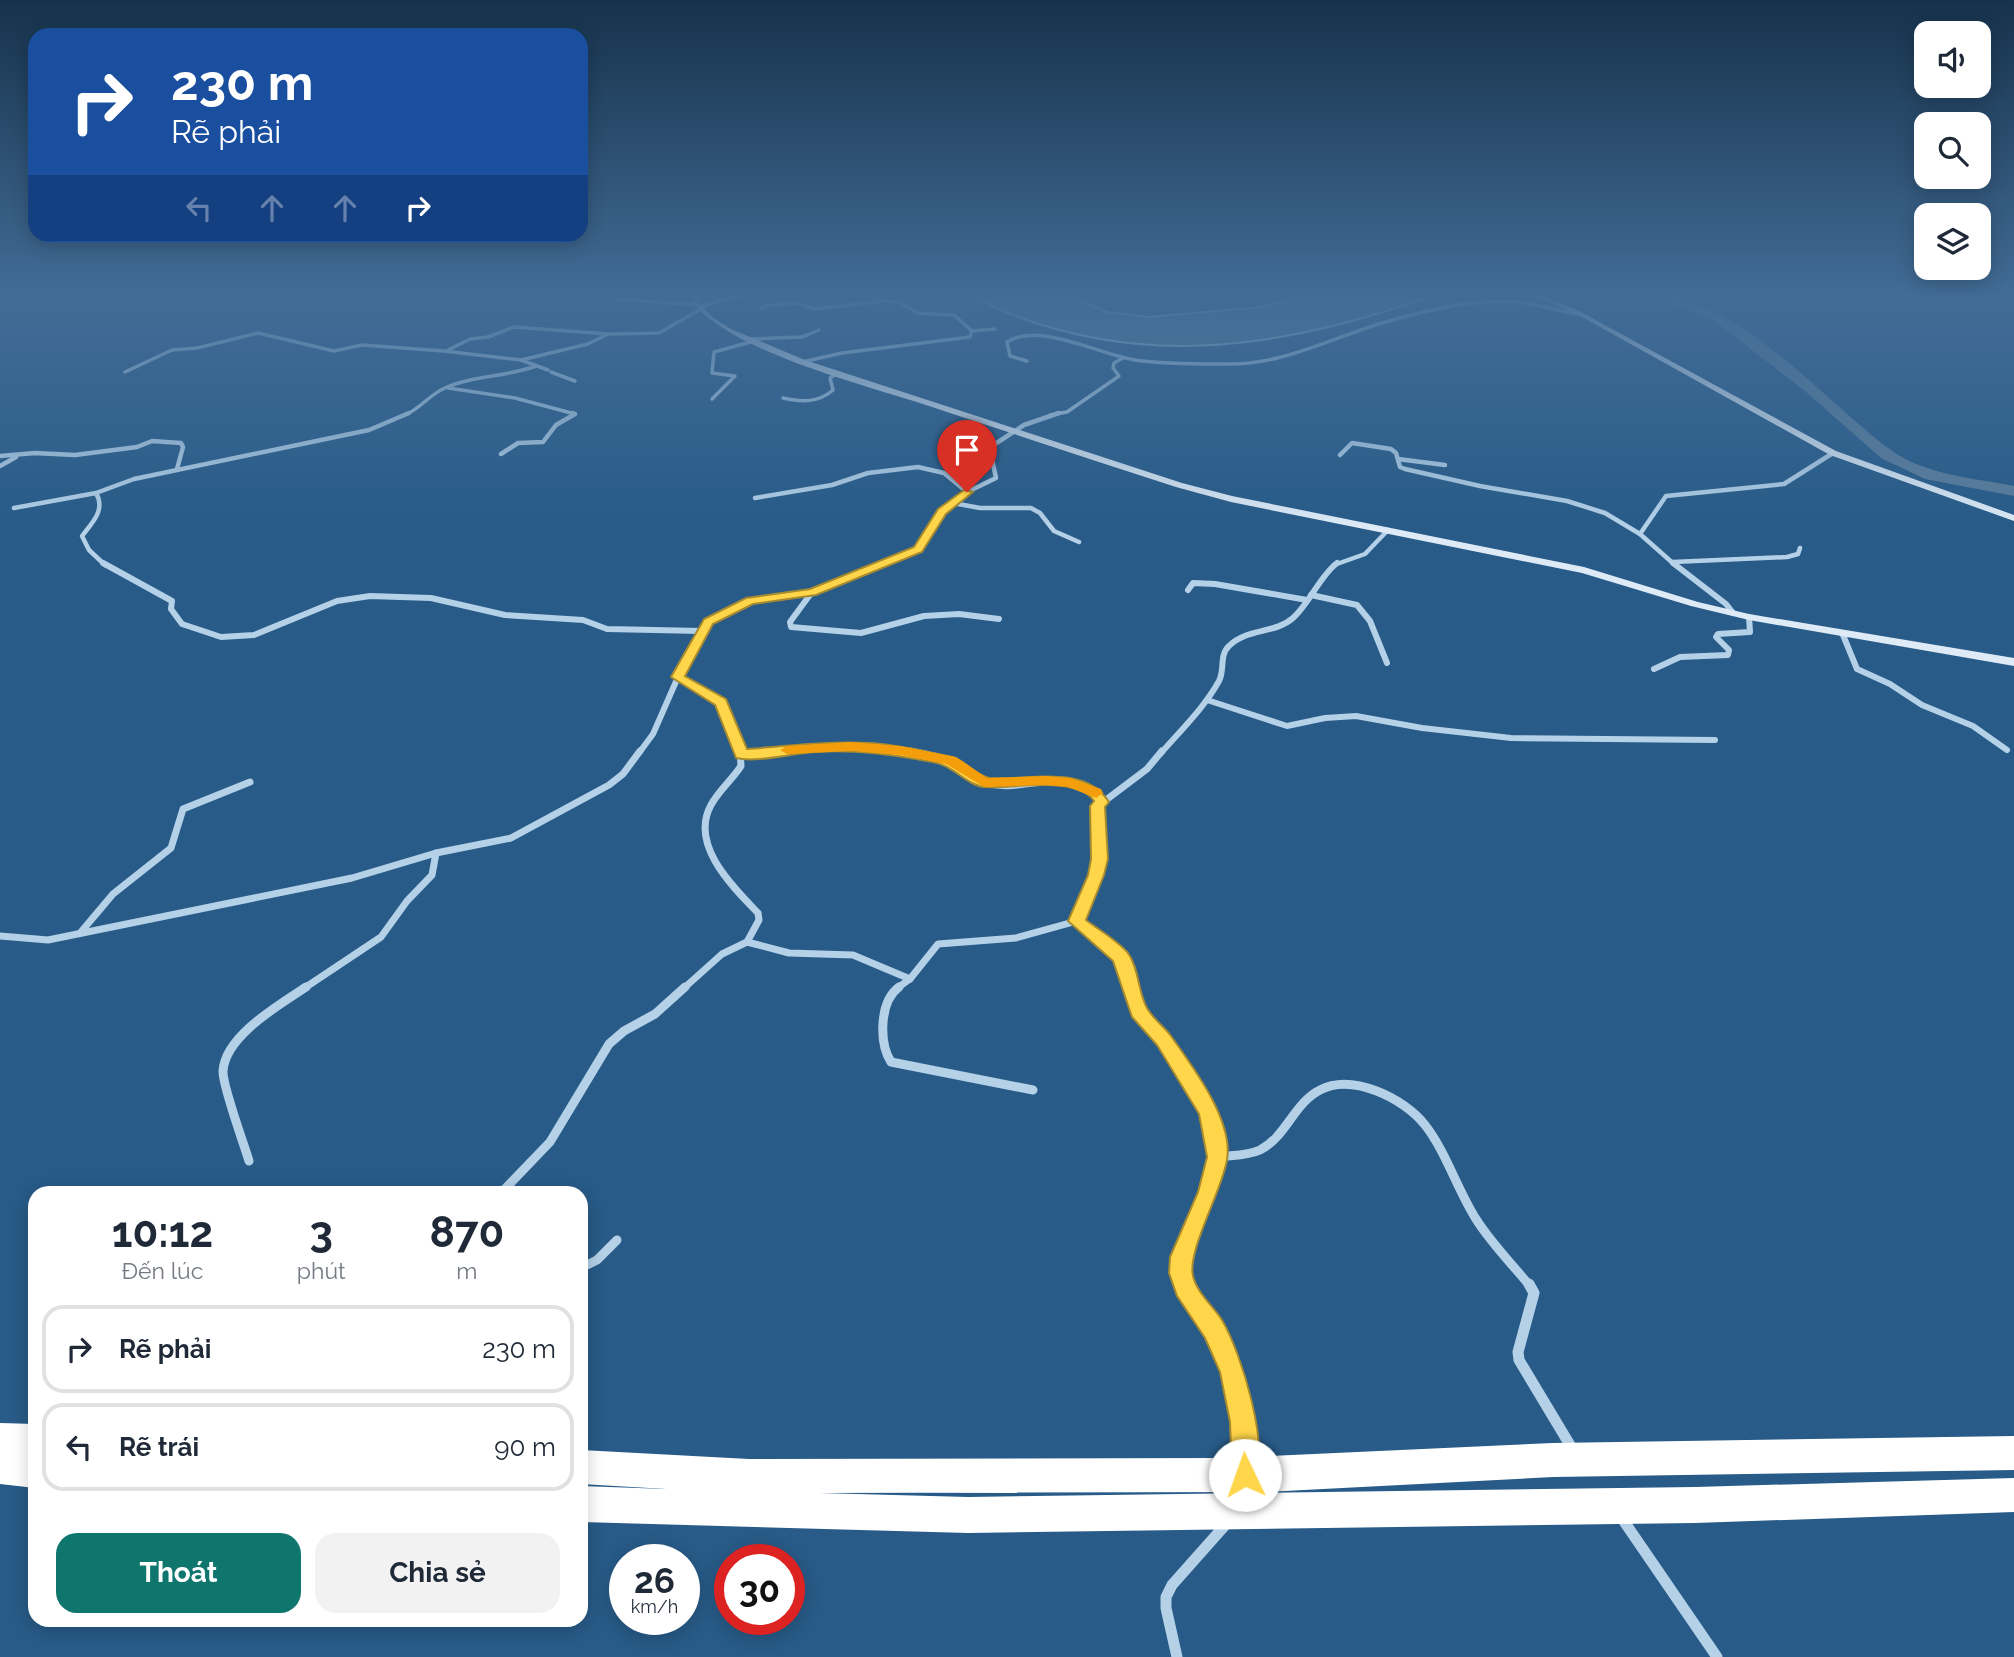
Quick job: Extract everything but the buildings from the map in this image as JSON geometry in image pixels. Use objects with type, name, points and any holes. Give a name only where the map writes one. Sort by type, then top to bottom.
[{"type":"highway","points":[[0,1440],[28,1441]]},
{"type":"highway","points":[[588,1467],[749,1476],[1245,1475],[1579,1460],[2014,1453]]},
{"type":"highway","points":[[0,1467],[28,1470]]},
{"type":"highway","points":[[588,1504],[775,1512],[968,1515],[1613,1504],[1695,1505],[2014,1494]]},
{"type":"street","points":[[14,508],[96,493],[125,482],[177,469],[376,428],[417,410],[444,388],[495,375],[519,372]]},
{"type":"street","points":[[553,372],[575,381]]},
{"type":"street","points":[[712,372],[735,376],[712,399]]},
{"type":"street","points":[[831,372],[1220,496],[1584,570],[1749,617],[2014,662]]},
{"type":"street","points":[[0,936],[33,940],[81,933],[352,878],[436,853],[511,838],[609,785],[623,774],[653,734],[701,631],[714,618],[750,601],[812,592],[920,548],[936,520],[953,503],[967,492],[996,478],[990,450],[1013,432],[1041,418],[1067,412],[1092,397],[1119,376],[1116,372]]},
{"type":"street","points":[[1687,372],[1833,453],[2014,518]]},
{"type":"street","points":[[783,398],[807,402],[828,395],[833,390],[830,378],[836,374]]},
{"type":"street","points":[[444,388],[515,398],[575,414],[556,425],[542,442],[518,443],[501,454]]},
{"type":"street","points":[[0,456],[16,457],[35,453],[75,456],[137,447],[152,441],[173,442],[181,443],[183,447],[177,469]]},
{"type":"street","points":[[1340,455],[1355,443],[1391,449],[1396,453],[1400,467],[1581,505],[1628,525],[1726,604],[1733,613]]},
{"type":"street","points":[[1640,534],[1666,496],[1784,484],[1833,453]]},
{"type":"street","points":[[0,466],[16,457]]},
{"type":"street","points":[[1398,459],[1445,465]]},
{"type":"street","points":[[755,498],[832,485],[868,473],[918,467],[944,473],[967,492]]},
{"type":"street","points":[[96,493],[100,500],[98,515],[82,536],[90,552],[112,571],[159,590],[172,601],[171,609],[182,624],[214,636],[254,635],[337,601],[370,596],[431,598],[505,615],[583,620],[607,629],[701,631]]},
{"type":"street","points":[[953,503],[980,508],[1031,509],[1040,513],[1054,531],[1079,542]]},
{"type":"street","points":[[1077,921],[1098,866],[1098,806],[1147,769],[1207,700],[1221,678],[1223,655],[1228,646],[1248,634],[1285,624],[1335,564],[1366,554],[1388,530]]},
{"type":"street","points":[[1672,562],[1787,557],[1798,554],[1800,548]]},
{"type":"street","points":[[1188,590],[1193,583],[1215,584],[1357,604],[1370,621],[1387,663]]},
{"type":"street","points":[[812,592],[790,622],[792,627],[861,633],[906,620],[944,614],[999,620]]},
{"type":"street","points":[[1654,669],[1680,657],[1728,655],[1729,650],[1716,637],[1718,634],[1750,632],[1749,617]]},
{"type":"street","points":[[1843,635],[1857,669],[1890,684],[1922,705],[1973,726],[2007,750]]},
{"type":"street","points":[[508,1186],[550,1142],[609,1044],[624,1031],[655,1014],[722,954],[747,942],[759,920],[758,913],[728,881],[710,848],[706,818],[720,791],[743,764],[741,754],[721,702],[678,677]]},
{"type":"street","points":[[1207,700],[1287,726],[1356,716],[1422,728],[1511,738],[1715,740]]},
{"type":"street","points":[[741,754],[828,747],[895,750],[951,760],[984,782],[1046,780],[1070,783],[1096,793],[1102,802]]},
{"type":"street","points":[[81,933],[113,894],[171,848],[184,809],[250,782]]},
{"type":"street","points":[[249,1161],[223,1072],[229,1054],[245,1032],[263,1016],[381,937],[407,901],[432,875],[436,853]]},
{"type":"street","points":[[1033,1090],[887,1060],[883,1050],[885,1007],[894,991],[910,979],[938,944],[1016,938],[1077,921]]},
{"type":"street","points":[[1077,921],[1121,957],[1139,1012],[1164,1040],[1209,1112],[1218,1157],[1209,1192],[1182,1257],[1181,1273],[1185,1289],[1214,1330],[1232,1372],[1243,1422],[1245,1475]]},
{"type":"street","points":[[747,942],[789,954],[853,955],[910,979]]},
{"type":"street","points":[[1218,1157],[1255,1152],[1264,1148],[1308,1097],[1327,1086],[1350,1084],[1372,1090],[1415,1115],[1426,1125],[1477,1221],[1532,1288],[1534,1293],[1518,1352],[1519,1360],[1579,1460]]},
{"type":"street","points":[[588,1266],[617,1240]]},
{"type":"street","points":[[1613,1504],[1717,1657]]},
{"type":"street","points":[[1177,1657],[1166,1597],[1172,1585],[1236,1512]]},
{"type":"waterway","points":[[1790,372],[1887,455],[1931,475],[2014,491]]},
{"type":"slow traffic","points":[[787,750],[851,746],[930,755],[951,760],[984,782],[1046,780],[1070,783],[1096,793]]},
{"type":"route","points":[[967,492],[942,512],[918,550],[812,592],[757,599],[714,618],[701,631],[678,677],[718,698],[741,754],[817,747],[872,747],[951,760],[984,782],[1046,780],[1070,783],[1096,793],[1102,802],[1098,806],[1097,825],[1099,859],[1096,875],[1077,921],[1121,957],[1139,1012],[1164,1040],[1209,1112],[1218,1157],[1209,1192],[1182,1257],[1181,1273],[1185,1289],[1214,1330],[1232,1372],[1243,1422],[1245,1475]]}]
